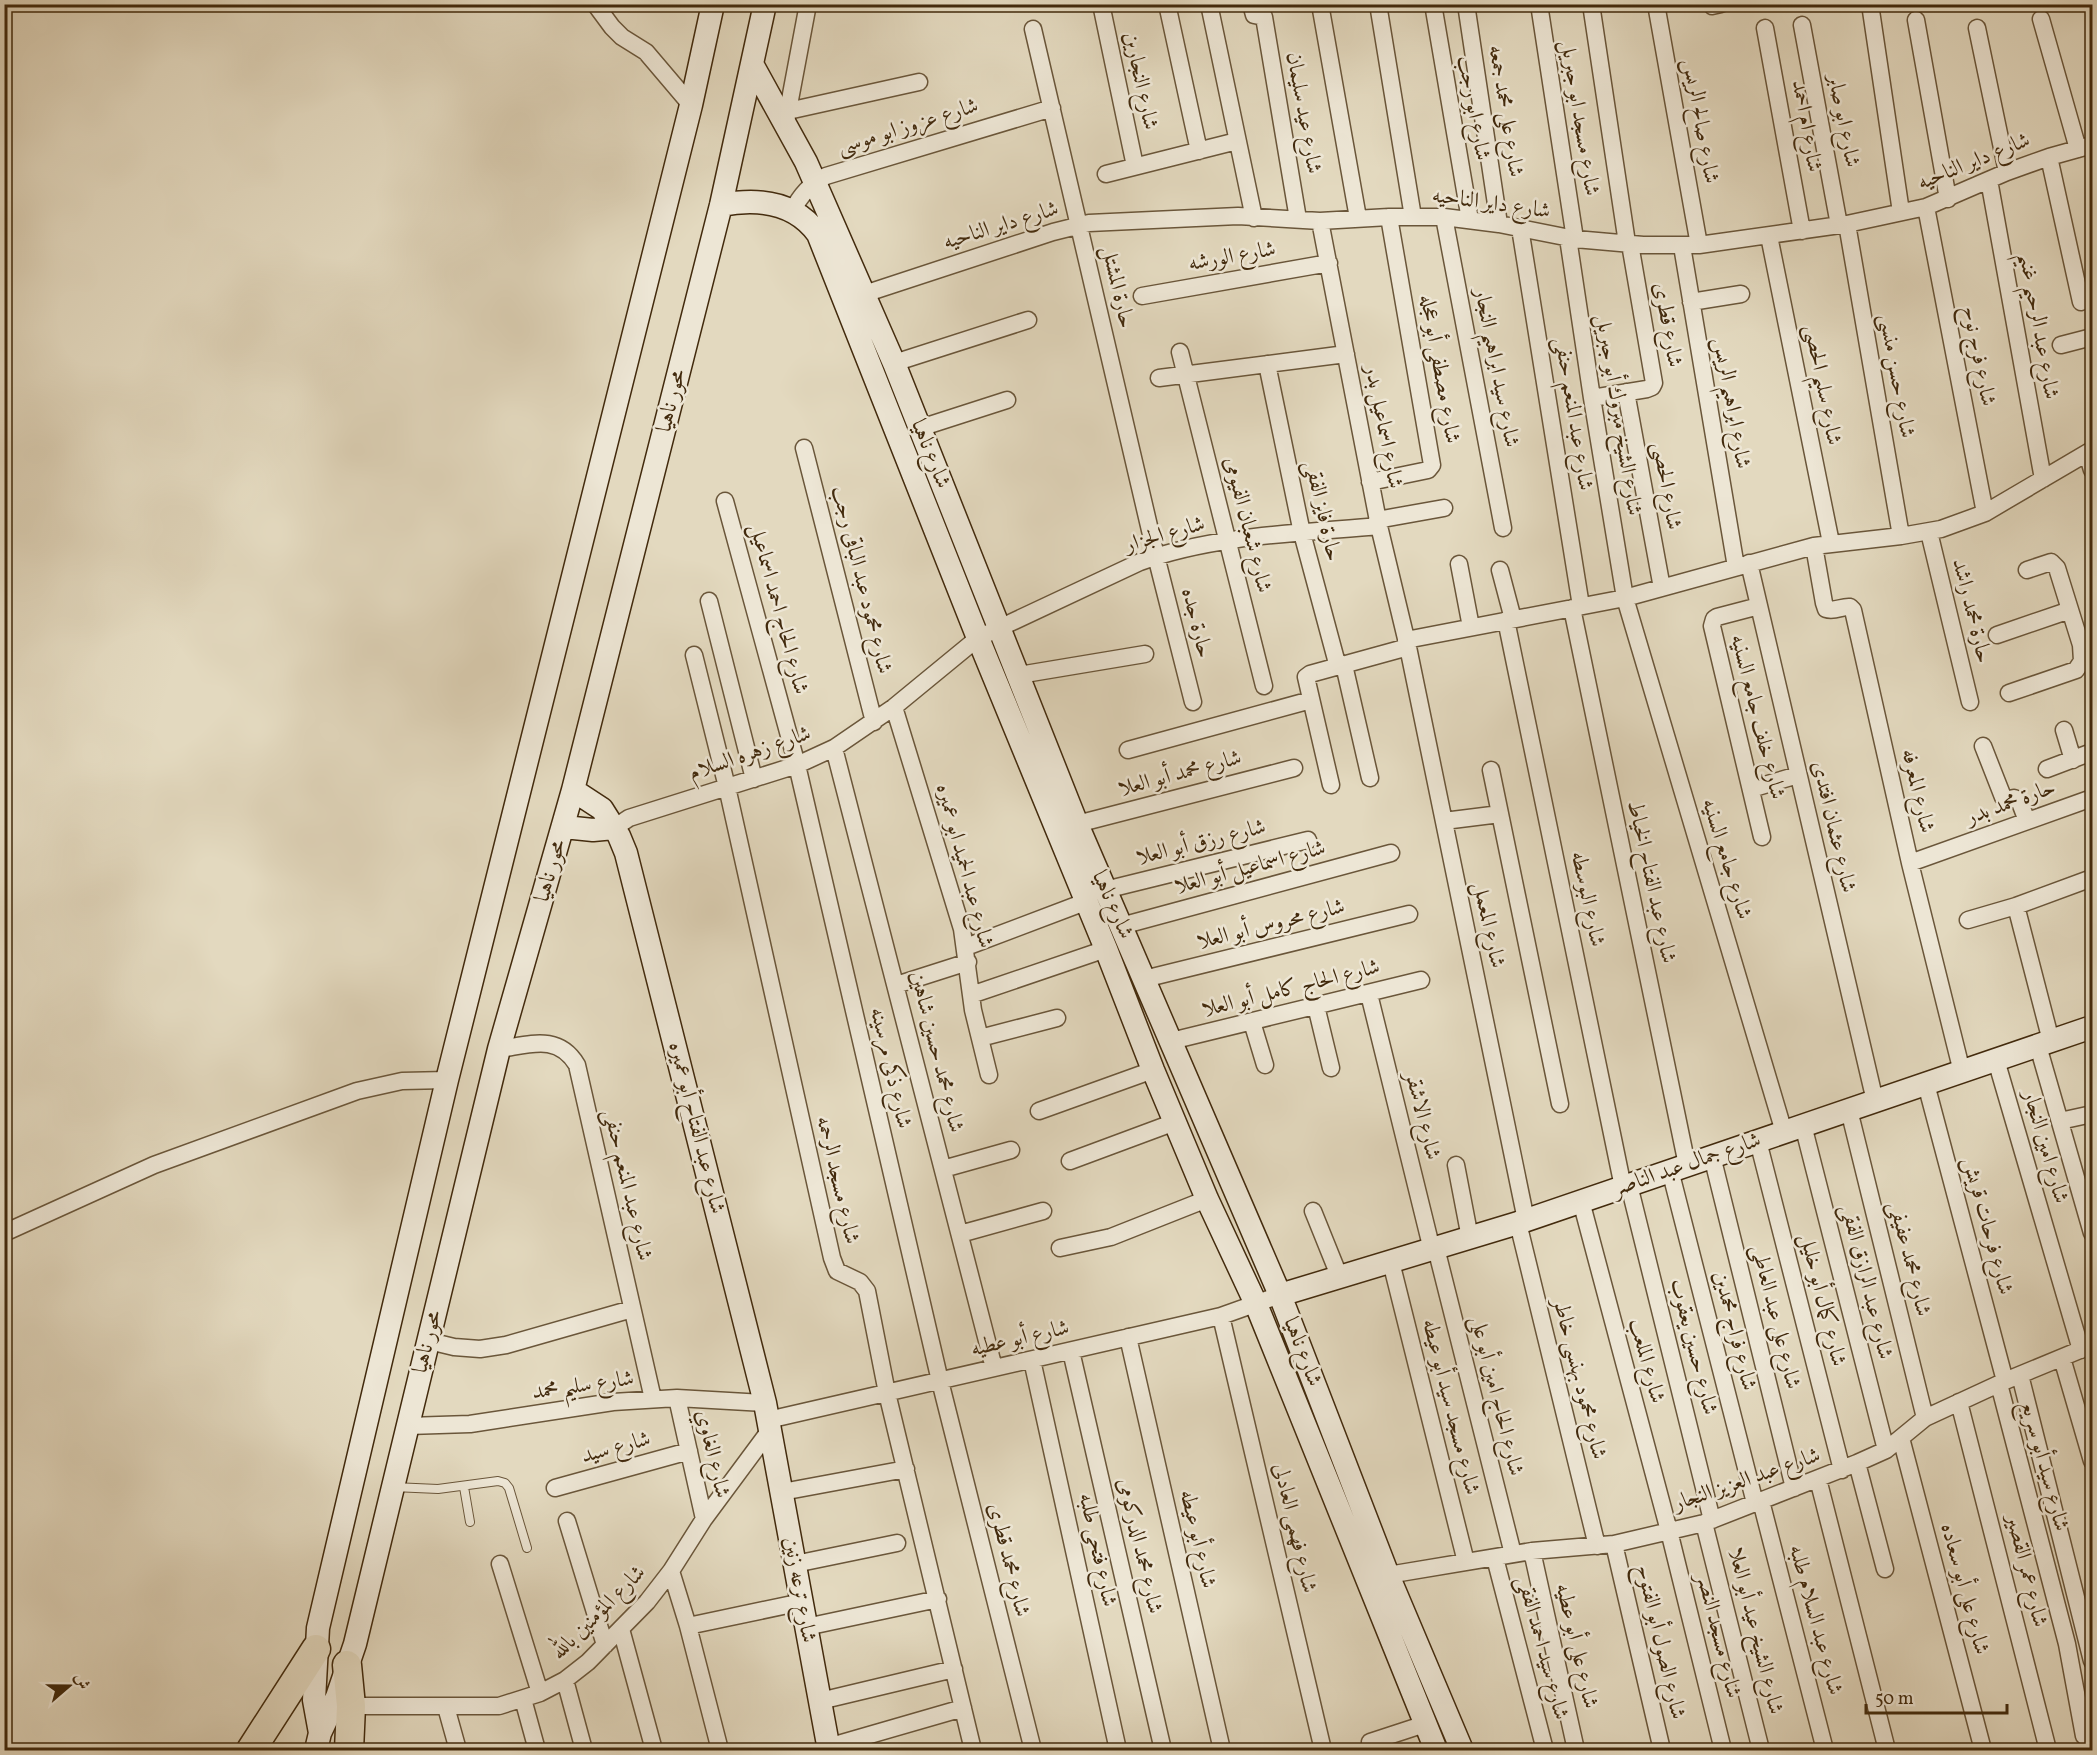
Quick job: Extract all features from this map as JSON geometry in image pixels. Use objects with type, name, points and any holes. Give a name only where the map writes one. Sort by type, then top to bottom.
[{"type":"highway","points":[[251,1750],[316,1648]]},
{"type":"highway","points":[[348,1665],[351,1706],[350,1750]]},
{"type":"main road","name":"محور ناهيا","points":[[318,1742],[314,1700],[318,1628],[447,1080],[692,105],[713,4]]},
{"type":"main road","name":"محور ناهيا","points":[[318,1742],[338,1697],[355,1644],[499,1049],[564,826],[721,205],[765,4]]},
{"type":"main road","name":"شارع ناهيا","points":[[752,64],[787,118],[814,181],[978,638],[1106,949],[1153,1070],[1207,1199],[1256,1304],[1436,1750]]},
{"type":"main road","name":"شارع ناهيا","points":[[721,205],[746,202],[773,204],[792,211],[806,220],[818,234],[894,363],[1077,824],[1280,1295],[1388,1575],[1462,1750]]},
{"type":"main road","name":"شارع عبد الفتاح أبو عميره","points":[[573,790],[602,809],[626,853],[768,1418]]},
{"type":"main road","points":[[564,826],[593,830],[614,828]]},
{"type":"main road","name":"شارع جمال عبد الناصر","points":[[1280,1295],[1522,1222],[2092,1028]]},
{"type":"main road","name":"شارع ترعه زنين","points":[[768,1418],[829,1749]]},
{"type":"street","points":[[595,4],[612,27],[622,37],[646,52],[692,105]]},
{"type":"street","points":[[808,4],[787,118],[919,81]]},
{"type":"street","name":"شارع النجارين","points":[[1101,4],[1135,166]]},
{"type":"street","points":[[1167,4],[1199,151]]},
{"type":"street","points":[[1209,4],[1254,218]]},
{"type":"street","points":[[1320,4],[1358,218]]},
{"type":"street","points":[[1378,4],[1413,217]]},
{"type":"street","name":"شارع ابو رجب","points":[[1432,4],[1470,219]]},
{"type":"street","name":"شارع على محمد جمعه","points":[[1466,4],[1499,224]]},
{"type":"street","name":"شارع مسجد ابو جبريل","points":[[1539,4],[1572,238]]},
{"type":"street","points":[[1591,4],[1629,243]]},
{"type":"street","name":"شارع صالح الريس","points":[[1656,4],[1690,246]]},
{"type":"street","points":[[1870,4],[1901,213]]},
{"type":"street","name":"شارع عيد سليمان","points":[[1256,10],[1264,17],[1298,219]]},
{"type":"street","points":[[2041,19],[2088,148]]},
{"type":"street","points":[[1917,20],[1948,198]]},
{"type":"street","name":"شارع ابو صابر","points":[[1802,25],[1843,224]]},
{"type":"street","name":"شارع ام احمد","points":[[1765,28],[1802,231]]},
{"type":"street","points":[[1977,28],[2007,172]]},
{"type":"street","name":"حارة المشتل","points":[[1033,29],[1156,556]]},
{"type":"street","name":"شارع عزوز ابو موسى","points":[[814,181],[836,172],[1052,108]]},
{"type":"street","points":[[1106,174],[1237,141]]},
{"type":"street","name":"شارع داير الناحيه","points":[[855,297],[1053,232],[1089,223],[1238,216],[1320,221],[1444,217],[1470,219],[1572,238],[1690,246],[1802,231],[1926,207],[2007,172],[2049,157],[2088,148]]},
{"type":"street","points":[[2049,157],[2081,302]]},
{"type":"street","name":"شارع عبد الرحيم غنيم","points":[[1989,180],[2043,479]]},
{"type":"street","points":[[792,211],[814,181]]},
{"type":"street","name":"شارع فرج نوح","points":[[1926,207],[1985,513]]},
{"type":"street","name":"شارع مصطفى أبو عجله","points":[[1370,482],[1428,470],[1432,465],[1389,217]]},
{"type":"street","name":"شارع سيد ابراهيم النجار","points":[[1444,217],[1503,528]]},
{"type":"street","name":"شارع اسماعيل بدر","points":[[1320,221],[1378,523],[1407,644]]},
{"type":"street","name":"شارع حسن منسى","points":[[1843,224],[1900,536]]},
{"type":"street","name":"شارع عبد المنعم حنفى","points":[[1520,228],[1577,607]]},
{"type":"street","name":"شارع سليم الحصى","points":[[1769,236],[1831,543]]},
{"type":"street","name":"شارع الشيخ مبروك أبو جبريل","points":[[1572,238],[1592,398],[1624,598]]},
{"type":"street","name":"شارع قطرى","points":[[1592,398],[1647,389],[1654,384],[1629,243]]},
{"type":"street","name":"شارع ابراهيم الريس","points":[[1690,246],[1691,302],[1742,565]]},
{"type":"street","name":"شارع الورشه","points":[[1142,296],[1329,263]]},
{"type":"street","points":[[1691,302],[1741,294]]},
{"type":"street","points":[[894,363],[1028,320]]},
{"type":"street","points":[[2061,345],[2092,337]]},
{"type":"street","name":"شارع شعبان الفيومى","points":[[1180,352],[1264,686]]},
{"type":"street","points":[[1160,378],[1346,354]]},
{"type":"street","name":"حارة فايز الفقى","points":[[1267,364],[1302,533],[1341,666],[1370,778]]},
{"type":"street","name":"شارع الحصى","points":[[1626,392],[1662,588]]},
{"type":"street","points":[[920,428],[1007,400]]},
{"type":"street","name":"شارع محمود عبد الباقى رجب","points":[[804,448],[874,722]]},
{"type":"street","points":[[1331,785],[1307,675],[1470,627],[1624,598],[1814,546],[1929,532],[1985,513],[2090,451],[2092,470]]},
{"type":"street","name":"شارع الحاج احمد اسماعيل","points":[[725,501],[797,765]]},
{"type":"street","name":"شارع الجزار","points":[[978,638],[1156,556],[1227,541],[1378,523],[1444,508]]},
{"type":"street","name":"حارة محمد راشد","points":[[1929,532],[1970,702]]},
{"type":"street","name":"شارع المعرفه","points":[[1814,546],[1826,609],[1847,607],[1853,610],[1910,862],[1962,1072]]},
{"type":"street","name":"حارة جده","points":[[1156,556],[1193,702]]},
{"type":"street","points":[[2009,693],[2076,670],[2082,661],[2087,643],[2070,610],[2055,564],[2047,562],[2027,570]]},
{"type":"street","points":[[1459,564],[1470,627]]},
{"type":"street","name":"شارع عثمان افتدى","points":[[1742,565],[1759,606],[1875,1101]]},
{"type":"street","name":"شارع البوسطه","points":[[1500,570],[1626,1186]]},
{"type":"street","name":"شارع جامع السنيه","points":[[1624,598],[1793,1129]]},
{"type":"street","points":[[709,602],[754,779]]},
{"type":"street","name":"شارع خلف جامع السنيه","points":[[1759,606],[1717,617],[1712,626],[1762,837]]},
{"type":"street","name":"شارع عبد الفتاح الخياط","points":[[1577,607],[1678,1168]]},
{"type":"street","points":[[1997,635],[2070,610]]},
{"type":"street","name":"شارع زهره السلام","points":[[614,828],[622,820],[797,765],[834,748],[894,707],[978,638]]},
{"type":"street","name":"شارع المعمل","points":[[1407,644],[1522,1222]]},
{"type":"street","points":[[1019,675],[1145,654]]},
{"type":"street","name":"شارع مسجد الرحمه","points":[[694,655],[727,787],[831,1258],[837,1271],[860,1282],[867,1290],[887,1393],[973,1750]]},
{"type":"street","points":[[1128,750],[1311,700]]},
{"type":"street","name":"شارع عبد الحميد ابو عميره","points":[[894,707],[957,912],[967,954],[971,995],[989,1075]]},
{"type":"street","points":[[2064,729],[2073,760]]},
{"type":"street","points":[[1983,746],[2003,797],[2005,800],[2014,798],[2019,800],[2027,821]]},
{"type":"street","name":"شارع محمد حسين شاهين","points":[[834,748],[994,1368]]},
{"type":"street","points":[[2047,769],[2092,752]]},
{"type":"street","name":"شارع ذكى مرسينه","points":[[797,765],[940,1381]]},
{"type":"street","name":"شارع محمد أبو العلا","points":[[1077,824],[1294,768]]},
{"type":"street","points":[[1491,770],[1560,1104]]},
{"type":"street","points":[[1751,789],[1798,774]]},
{"type":"street","name":"حارة محمد بدر","points":[[1910,862],[2092,798]]},
{"type":"street","points":[[1444,821],[1500,814]]},
{"type":"street","name":"شارع رزق أبو العلا","points":[[1105,890],[1308,840]]},
{"type":"street","name":"شارع اسماعيل أبو العلا","points":[[1121,926],[1391,853]]},
{"type":"street","points":[[1968,920],[2016,906],[2092,878]]},
{"type":"street","points":[[896,985],[1085,902]]},
{"type":"street","points":[[2016,906],[2060,1121],[2092,1233]]},
{"type":"street","name":"شارع محروس أبو العلا","points":[[1144,979],[1408,914]]},
{"type":"street","points":[[971,995],[1106,949]]},
{"type":"street","name":"شارع الحاج كامل أبو العلا","points":[[1171,1041],[1421,980]]},
{"type":"street","name":"شارع الاشقر","points":[[1369,994],[1434,1249]]},
{"type":"street","points":[[1316,1006],[1331,1068]]},
{"type":"street","points":[[980,1038],[1057,1018]]},
{"type":"street","points":[[1252,1023],[1265,1065]]},
{"type":"street","name":"شارع عبد المنعم حنفى","points":[[499,1049],[543,1043],[552,1044],[567,1052],[577,1065],[653,1399]]},
{"type":"street","name":"شارع امين النجار","points":[[1996,1060],[2087,1348]]},
{"type":"street","points":[[1040,1111],[1153,1070]]},
{"type":"street","points":[[4,1233],[154,1165],[357,1091],[402,1081],[447,1080]]},
{"type":"street","name":"شارع فرحات قريش","points":[[1926,1084],[2008,1380]]},
{"type":"street","name":"شارع محمد عفيفى","points":[[1849,1110],[1925,1418]]},
{"type":"street","points":[[2060,1121],[2092,1114]]},
{"type":"street","points":[[1070,1161],[1175,1122]]},
{"type":"street","name":"شارع عبد الرازق الفقى","points":[[1793,1129],[1886,1450]]},
{"type":"street","name":"شارع كمال أبو خليل","points":[[1758,1141],[1842,1470]]},
{"type":"street","points":[[943,1169],[1011,1150]]},
{"type":"street","name":"شارع على عبد العاطى","points":[[1712,1156],[1794,1488]]},
{"type":"street","points":[[1456,1165],[1470,1238]]},
{"type":"street","name":"شارع فراج محمدين","points":[[1678,1168],[1758,1502]]},
{"type":"street","name":"شارع حسين يعقوب","points":[[1626,1186],[1708,1521]]},
{"type":"street","points":[[1060,1248],[1111,1237],[1207,1199]]},
{"type":"street","name":"شارع الملعب","points":[[1581,1201],[1669,1531]]},
{"type":"street","points":[[960,1234],[1043,1211]]},
{"type":"street","points":[[1313,1211],[1340,1278]]},
{"type":"street","name":"شارع محمود بهنسى خاطر","points":[[1522,1222],[1605,1545]]},
{"type":"street","name":"شارع الحاج امين أبو على","points":[[1434,1249],[1513,1554]]},
{"type":"street","name":"شارع مسجد سيد أبو عيطه","points":[[1391,1263],[1466,1562]]},
{"type":"street","name":"شارع أبو عطيه","points":[[768,1418],[1221,1316],[1280,1295]]},
{"type":"street","points":[[429,1341],[454,1347],[480,1349],[506,1345],[632,1309]]},
{"type":"street","name":"شارع فهمى العادلى","points":[[1221,1316],[1323,1750]]},
{"type":"street","name":"شارع أبو عيطه","points":[[1128,1337],[1222,1750]]},
{"type":"street","name":"شارع عبد العزيز النجار","points":[[1388,1575],[1532,1551],[1605,1545],[1708,1521],[1842,1470],[1886,1450],[1925,1418],[2008,1380],[2087,1348]]},
{"type":"street","name":"شارع محمد الدركومى","points":[[1071,1351],[1163,1750]]},
{"type":"street","points":[[2061,1358],[2092,1461]]},
{"type":"street","name":"شارع فتحى طلبه","points":[[1032,1360],[1118,1750]]},
{"type":"street","points":[[2008,1380],[2092,1661]]},
{"type":"street","name":"شارع سيد أبو سريع","points":[[2008,1380],[2067,1644],[2084,1736]]},
{"type":"street","name":"شارع محمد قطرى","points":[[940,1381],[1033,1750]]},
{"type":"street","name":"شارع سليم محمد","points":[[408,1426],[470,1424],[613,1402],[677,1398],[768,1418]]},
{"type":"street","name":"شارع الغاوي","points":[[677,1398],[704,1520]]},
{"type":"street","name":"شارع عمر القصير","points":[[1959,1402],[2048,1750]]},
{"type":"street","name":"شارع المؤمنين بالله","points":[[351,1706],[499,1706],[524,1700],[565,1680],[588,1662],[647,1602],[671,1571],[768,1418]]},
{"type":"street","name":"شارع على أبو سعاده","points":[[1901,1438],[1983,1750]]},
{"type":"street","name":"شارع سيد","points":[[555,1488],[689,1451]]},
{"type":"street","points":[[1857,1463],[1885,1569]]},
{"type":"street","points":[[782,1492],[906,1469]]},
{"type":"street","points":[[1818,1479],[1887,1750]]},
{"type":"street","name":"شارع عبد السلام طلبه","points":[[1758,1502],[1825,1750]]},
{"type":"street","points":[[567,1521],[605,1645]]},
{"type":"street","name":"شارع الشيخ عيد أبو العلا","points":[[1708,1521],[1761,1750]]},
{"type":"street","name":"شارع مسجد النصر","points":[[1669,1531],[1723,1750]]},
{"type":"street","points":[[795,1564],[897,1543]]},
{"type":"street","name":"شارع الصول أبو الفتوح","points":[[1605,1545],[1662,1750]]},
{"type":"street","name":"شارع على أبو عطيه","points":[[1532,1551],[1576,1750]]},
{"type":"street","name":"شارع سيد احمد الفقى","points":[[1495,1558],[1545,1750]]},
{"type":"street","points":[[500,1564],[540,1693]]},
{"type":"street","points":[[671,1571],[688,1626],[720,1750]]},
{"type":"street","points":[[806,1627],[938,1599]]},
{"type":"street","points":[[688,1626],[802,1602]]},
{"type":"street","points":[[621,1629],[654,1750]]},
{"type":"street","points":[[820,1701],[954,1670]]},
{"type":"street","points":[[565,1680],[584,1750]]},
{"type":"street","points":[[524,1700],[537,1750]]},
{"type":"street","points":[[446,1707],[458,1750]]},
{"type":"street","points":[[829,1749],[963,1708]]},
{"type":"street","points":[[1370,1742],[1425,1724]]},
{"type":"lane","points":[[393,1487],[438,1489],[505,1482],[509,1488],[527,1548]]},
{"type":"lane","points":[[464,1487],[470,1522]]}]
